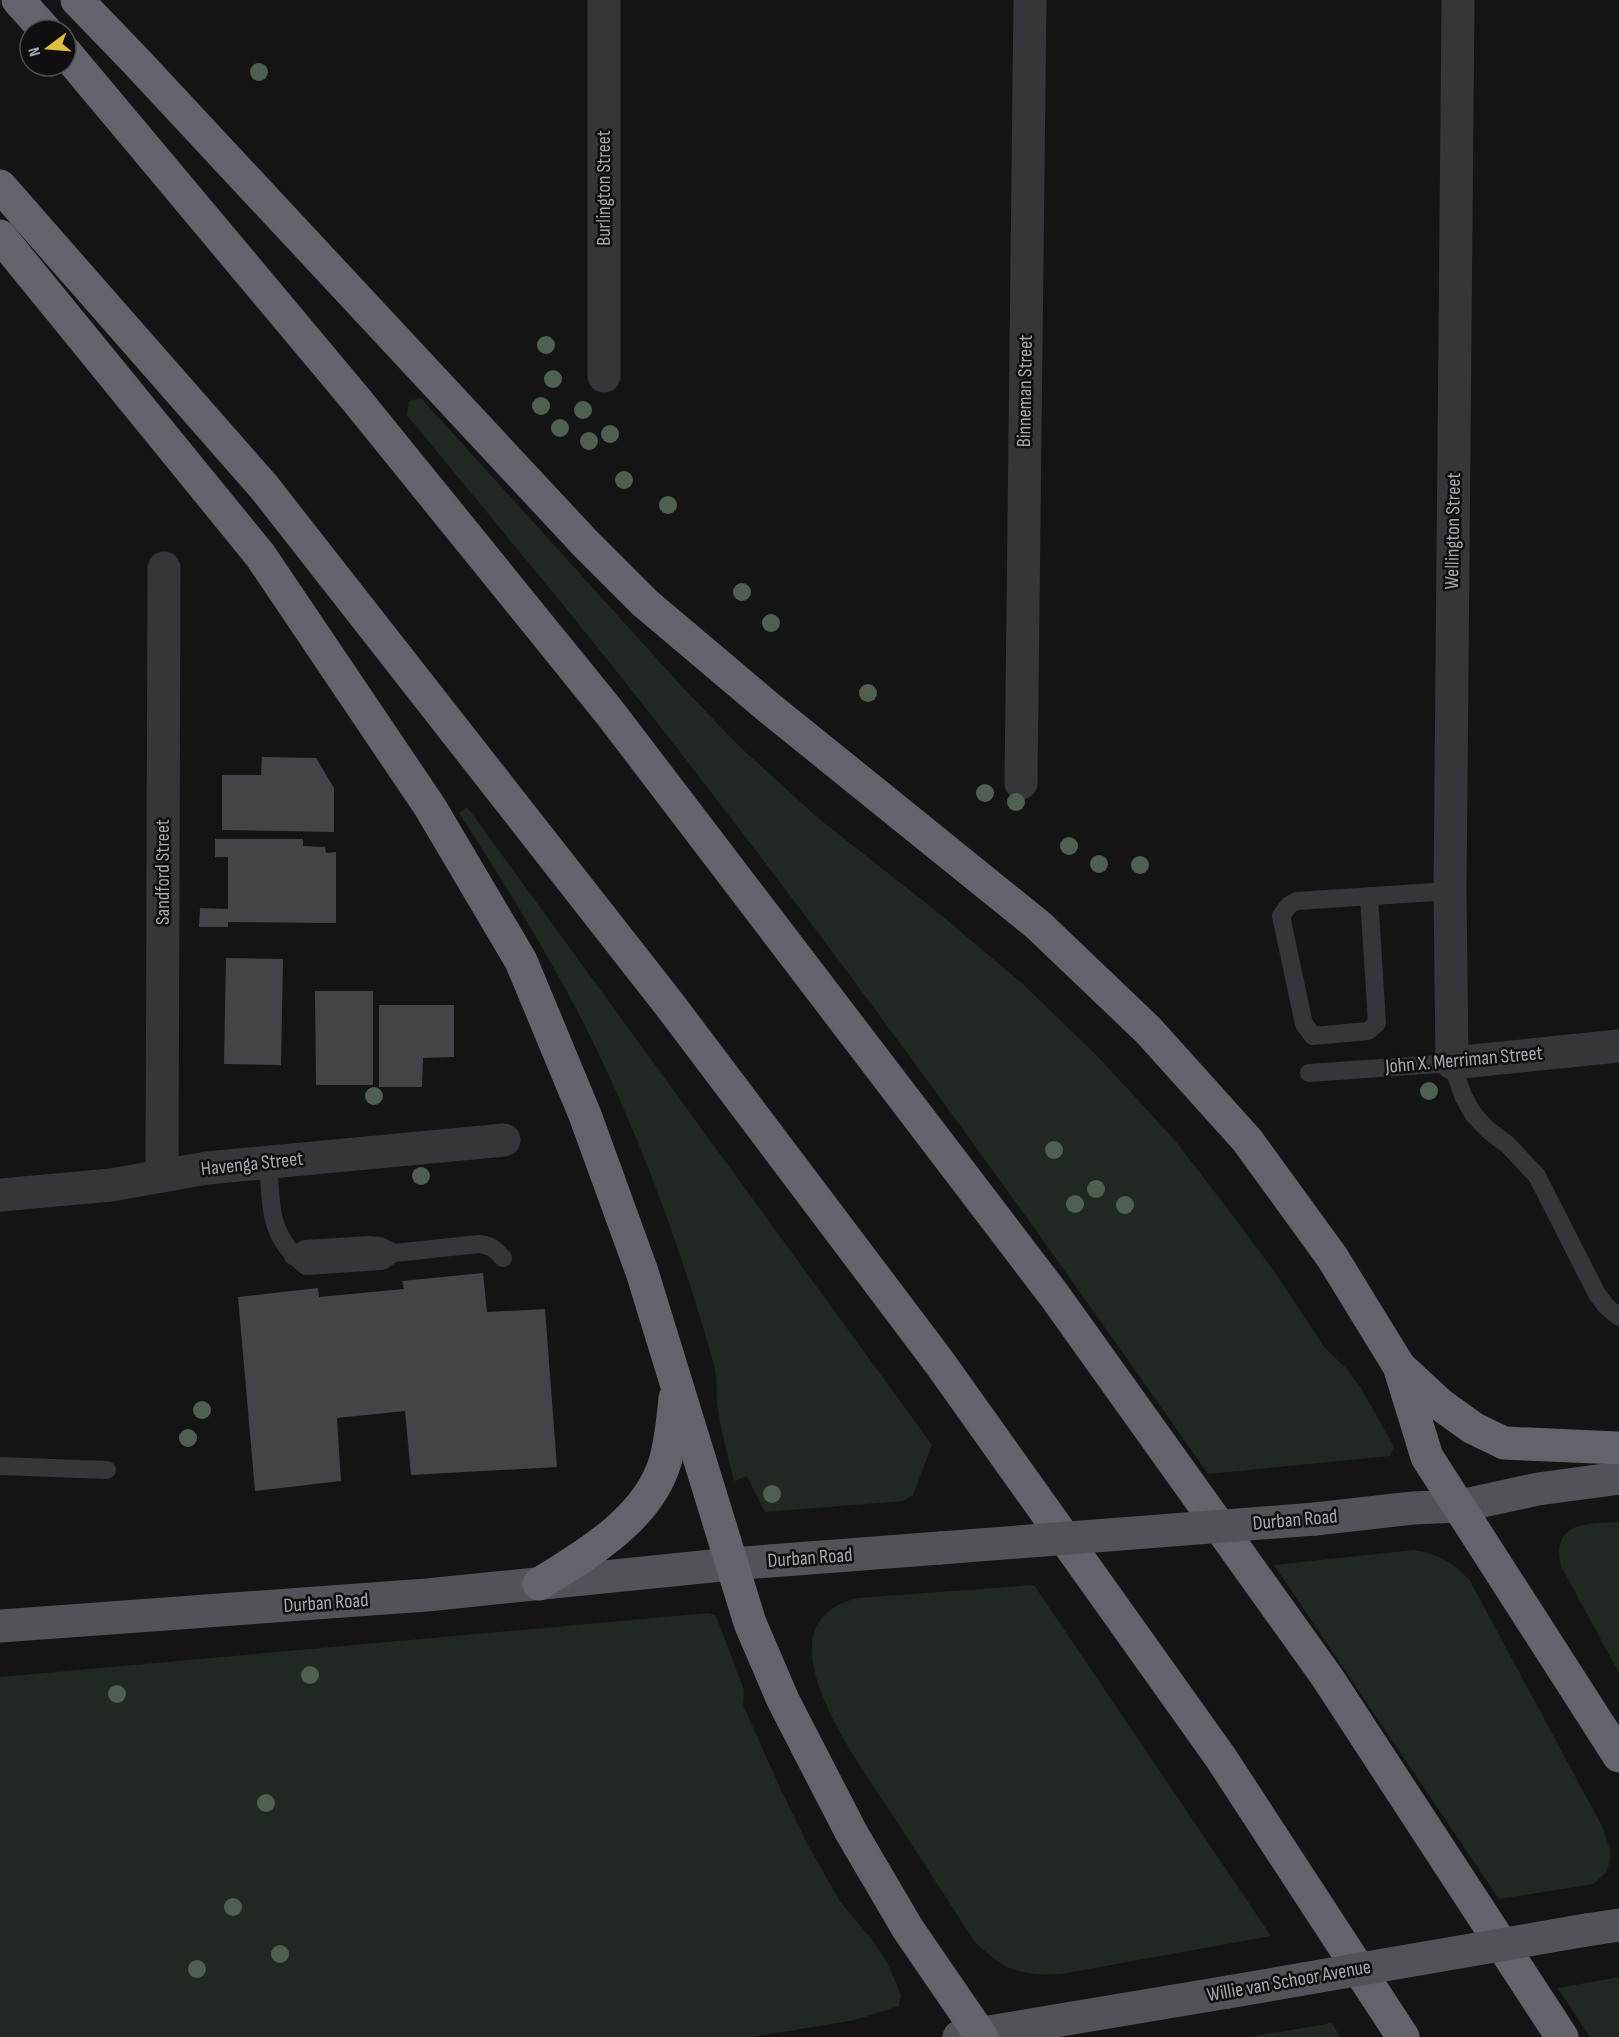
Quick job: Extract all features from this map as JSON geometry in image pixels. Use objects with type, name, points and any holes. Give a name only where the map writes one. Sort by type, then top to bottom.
[{"type":"highway","points":[[18,0],[34,18]]},
{"type":"highway","points":[[76,0],[134,59],[585,543],[645,603],[1038,925],[1148,1030],[1247,1140],[1332,1257],[1399,1366],[1427,1457],[1619,1756]]},
{"type":"highway","points":[[78,67],[354,397],[610,713],[1047,1286],[1327,1677],[1562,2037]]},
{"type":"highway","points":[[0,186],[264,487],[676,1014],[939,1362],[1221,1758],[1403,2037]]},
{"type":"highway","points":[[0,236],[260,555],[430,807],[521,961],[585,1115],[642,1272],[750,1623],[783,1700],[851,1832],[974,2036]]},
{"type":"highway","points":[[1399,1366],[1441,1405],[1473,1428],[1504,1443],[1619,1448]]},
{"type":"highway","points":[[539,1584],[578,1561],[611,1534],[638,1510],[652,1490],[665,1464],[671,1438],[676,1382]]},
{"type":"main road","name":"Durban Road","points":[[0,1626],[427,1595],[731,1564],[1460,1506],[1538,1489],[1619,1478]]},
{"type":"main road","name":"Willie van Schoor Avenue","points":[[974,2036],[1619,1926]]},
{"type":"street","name":"Burlington Street","points":[[604,0],[604,376]]},
{"type":"street","name":"Binneman Street","points":[[1021,783],[1030,0]]},
{"type":"street","name":"Wellington Street","points":[[1452,1063],[1450,891],[1458,0]]},
{"type":"street","name":"Sandford Street","points":[[162,1176],[164,568]]},
{"type":"street","name":"John X. Merriman Street","points":[[1452,1063],[1619,1046]]},
{"type":"street","name":"Havenga Street","points":[[0,1195],[111,1185],[207,1168],[504,1140]]},
{"type":"lane","points":[[1369,896],[1377,1023],[1368,1031],[1313,1036],[1304,1024],[1281,916],[1289,905],[1297,901],[1369,896],[1450,891]]},
{"type":"lane","points":[[1452,1063],[1463,1096],[1474,1115],[1487,1129],[1508,1145],[1537,1176],[1597,1294],[1619,1317]]},
{"type":"lane","name":"John X. Merriman Street","points":[[1309,1073],[1452,1063]]},
{"type":"lane","points":[[268,1162],[275,1224],[279,1238],[293,1256],[306,1266],[382,1261],[394,1253],[479,1244],[487,1244],[495,1248],[502,1258]]},
{"type":"lane","points":[[0,1466],[106,1470]]},
{"type":"shaded area","points":[[421,398],[686,691],[740,747],[818,818],[941,915],[1025,986],[1098,1057],[1138,1100],[1177,1143],[1276,1274],[1325,1348],[1345,1367],[1361,1388],[1394,1447],[1390,1456],[1208,1474],[1065,1271],[845,969],[592,640],[407,415],[409,401]]},
{"type":"shaded area","points":[[467,807],[932,1445],[913,1495],[903,1501],[765,1512],[747,1476],[734,1481],[718,1410],[714,1365],[685,1271],[634,1132],[571,999],[517,905],[459,813]]},
{"type":"shaded area","points":[[1619,1522],[1619,1673],[1561,1566],[1559,1551],[1561,1540],[1574,1528],[1595,1523]]},
{"type":"shaded area","points":[[1414,1550],[1445,1560],[1470,1581],[1603,1828],[1610,1850],[1610,1861],[1606,1872],[1594,1884],[1499,1899],[1274,1565]]},
{"type":"shaded area","points":[[1034,1585],[1271,1936],[1061,1974],[1034,1974],[1014,1970],[995,1960],[975,1942],[843,1738],[820,1691],[814,1668],[813,1637],[816,1628],[826,1614],[849,1600]]},
{"type":"shaded area","points":[[709,1613],[716,1616],[744,1690],[743,1705],[780,1788],[839,1900],[887,1962],[901,1995],[899,2006],[855,2020],[751,2037],[0,2037],[0,1677]]},
{"type":"shaded area","points":[[1619,1977],[1619,2037],[1590,2037],[1558,1988]]},
{"type":"shaded area","points":[[1332,2023],[1340,2037],[1249,2037]]},
{"type":"building","points":[[262,757],[316,758],[334,788],[334,832],[222,830],[222,775],[261,775]]},
{"type":"building","points":[[215,839],[303,839],[303,846],[325,847],[326,853],[336,852],[336,923],[228,922],[228,927],[199,927],[200,908],[228,909],[228,857],[215,857]]},
{"type":"building","points":[[226,958],[283,959],[281,1065],[224,1064]]},
{"type":"building","points":[[315,991],[373,991],[373,1085],[316,1085]]},
{"type":"building","points":[[379,1005],[454,1005],[454,1057],[423,1058],[422,1087],[379,1087]]},
{"type":"building","points":[[483,1273],[487,1312],[545,1309],[557,1467],[411,1475],[405,1411],[337,1418],[341,1481],[255,1491],[238,1297],[318,1288],[319,1297],[404,1289],[402,1281]]}]
